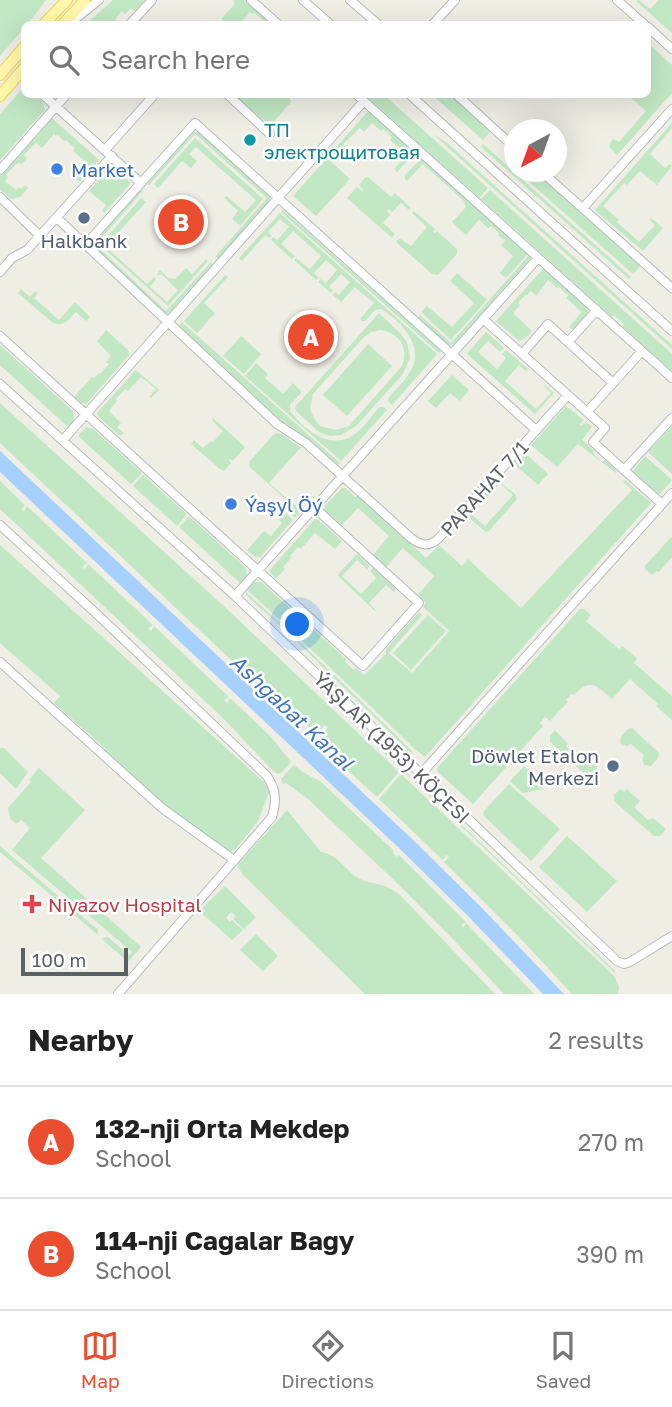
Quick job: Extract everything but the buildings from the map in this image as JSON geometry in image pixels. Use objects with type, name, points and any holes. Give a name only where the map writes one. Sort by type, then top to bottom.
[{"type":"main road","points":[[47,21],[67,0]]},
{"type":"main road","points":[[66,21],[85,0]]},
{"type":"main road","points":[[0,75],[21,50]]},
{"type":"main road","points":[[0,96],[21,76]]},
{"type":"street","points":[[46,21],[59,0]]},
{"type":"street","points":[[73,21],[99,0]]},
{"type":"street","points":[[134,21],[152,0]]},
{"type":"street","points":[[251,0],[275,21]]},
{"type":"street","points":[[303,0],[327,21]]},
{"type":"street","points":[[350,0],[374,21]]},
{"type":"street","points":[[436,21],[455,0]]},
{"type":"street","points":[[617,0],[640,21]]},
{"type":"street","points":[[651,30],[672,49]]},
{"type":"street","points":[[47,98],[141,183],[86,244]]},
{"type":"street","points":[[0,170],[64,98]]},
{"type":"street","points":[[0,272],[12,258],[27,250],[57,218],[152,98]]},
{"type":"street","points":[[231,98],[270,134]]},
{"type":"street","points":[[360,98],[672,378]]},
{"type":"street","points":[[413,98],[672,331]]},
{"type":"street","points":[[460,98],[504,138]]},
{"type":"street","points":[[63,440],[364,102]]},
{"type":"street","points":[[583,208],[672,108]]},
{"type":"street","name":"PARAHAT 7/1","points":[[57,218],[276,424],[306,443],[420,544],[428,545],[439,538],[536,430],[195,123],[141,183]]},
{"type":"street","points":[[553,182],[672,288]]},
{"type":"street","points":[[0,197],[40,236]]},
{"type":"street","points":[[235,596],[538,258]]},
{"type":"street","points":[[568,342],[597,310]]},
{"type":"street","points":[[483,319],[605,428],[593,442],[662,504]]},
{"type":"street","points":[[522,354],[548,324],[613,383]]},
{"type":"street","points":[[0,336],[363,666],[419,603],[314,507]]},
{"type":"street","points":[[587,412],[642,351]]},
{"type":"street","name":"ÝAŞLAR (1953) KÖÇESI","points":[[0,384],[235,596],[610,954],[621,963],[630,962],[672,936]]},
{"type":"street","points":[[536,430],[568,395]]},
{"type":"street","points":[[625,470],[672,418]]},
{"type":"street","points":[[421,774],[672,493]]},
{"type":"street","points":[[0,526],[101,618],[267,776],[273,785],[276,798],[272,817],[118,994]]},
{"type":"street","points":[[0,662],[162,808],[234,860]]},
{"type":"green space","points":[[0,0],[46,0],[30,21],[21,21],[21,32],[0,56]]},
{"type":"green space","points":[[113,0],[145,0],[135,11],[131,8],[125,14],[122,11],[115,19],[117,21],[89,21]]},
{"type":"green space","points":[[233,0],[245,0],[269,21],[264,21],[250,12],[242,21],[223,21],[221,19],[235,4]]},
{"type":"green space","points":[[639,0],[650,9],[659,0],[672,0],[672,33],[636,1]]},
{"type":"green space","points":[[651,46],[672,65],[672,93],[617,155],[610,148],[610,143],[613,139],[619,142],[646,111],[631,98],[651,98]]},
{"type":"green space","points":[[21,90],[21,98],[38,98],[43,102],[45,110],[0,160],[0,114]]},
{"type":"green space","points":[[237,98],[290,98],[291,102],[269,125]]},
{"type":"green space","points":[[368,98],[387,98],[488,188],[479,198]]},
{"type":"green space","points":[[435,98],[453,98],[491,131],[483,140]]},
{"type":"green space","points":[[369,110],[415,152],[397,172],[394,169],[407,155],[390,140],[392,137],[372,123],[364,132],[360,128],[343,144],[346,147],[337,156],[340,159],[338,161],[330,154]]},
{"type":"green space","points":[[52,118],[99,160],[79,182],[76,179],[87,167],[84,165],[86,162],[73,151],[75,148],[66,140],[54,134],[42,148],[36,143],[24,155],[27,158],[22,164],[16,164],[6,175],[8,177],[5,181],[16,190],[25,185],[28,188],[20,197],[11,199],[0,189],[0,176]]},
{"type":"green space","points":[[672,123],[672,128],[650,154],[665,168],[669,164],[672,166],[657,185],[640,171],[627,185],[624,183],[603,206],[639,242],[655,225],[651,218],[663,228],[643,251],[595,210]]},
{"type":"green space","points":[[193,132],[198,132],[270,198],[218,259],[215,257],[267,198],[195,134],[149,185],[147,184]]},
{"type":"green space","points":[[434,135],[446,142],[672,345],[672,349]]},
{"type":"green space","points":[[195,138],[263,199],[240,226],[232,219],[238,211],[224,198],[227,196],[245,212],[256,200],[196,147],[189,154],[197,161],[191,168],[182,161],[158,188],[154,184]]},
{"type":"green space","points":[[483,144],[504,163],[504,168],[481,147]]},
{"type":"green space","points":[[327,158],[350,179],[316,216],[293,196]]},
{"type":"green space","points":[[421,159],[528,254],[506,278],[500,273],[513,256],[501,245],[505,241],[499,233],[479,220],[466,235],[452,222],[466,207],[465,202],[423,164],[407,181],[405,179],[405,175]]},
{"type":"green space","points":[[112,166],[131,183],[104,213],[102,210],[106,205],[89,191]]},
{"type":"green space","points":[[368,177],[391,197],[395,193],[411,208],[409,210],[401,203],[392,212],[389,209],[387,211],[390,215],[383,223],[395,234],[392,238],[347,198],[357,187],[362,191],[359,185]]},
{"type":"green space","points":[[520,182],[525,182],[631,277],[629,279]]},
{"type":"green space","points":[[529,182],[546,182],[640,266],[633,274]]},
{"type":"green space","points":[[141,190],[143,191],[98,242],[98,247],[166,311],[211,262],[213,264],[168,314],[95,246],[96,240]]},
{"type":"green space","points":[[490,190],[672,354],[672,371],[622,326],[624,324],[614,315],[612,317],[481,199]]},
{"type":"green space","points":[[141,198],[146,202],[118,233],[126,240],[121,247],[112,240],[106,247],[147,284],[154,277],[156,279],[150,287],[167,302],[178,290],[161,274],[157,274],[160,270],[168,278],[175,279],[186,268],[192,274],[206,259],[208,261],[168,306],[100,245]]},
{"type":"green space","points":[[283,210],[441,351],[439,353],[281,212]]},
{"type":"green space","points":[[414,211],[435,229],[433,232],[437,231],[457,249],[457,254],[438,275],[432,274],[396,242],[399,238],[411,246],[427,227],[412,213]]},
{"type":"green space","points":[[280,213],[437,354],[392,405],[388,401],[389,397],[410,372],[415,353],[409,336],[396,320],[381,309],[375,310],[362,321],[360,319],[374,303],[355,287],[341,302],[333,295],[335,292],[339,295],[350,282],[341,274],[329,287],[333,290],[331,293],[318,282],[320,279],[326,283],[337,270],[326,260],[314,273],[319,278],[316,280],[294,260],[296,258],[310,269],[321,256],[293,231],[281,244],[295,256],[292,259],[271,240],[273,237],[277,240],[289,227],[280,219],[268,232],[272,236],[269,238],[265,235],[242,261],[239,258]]},
{"type":"green space","points":[[529,255],[531,258],[454,344],[448,345],[418,317],[420,315],[451,343]]},
{"type":"green space","points":[[544,268],[588,308],[588,314],[573,330],[569,327],[582,312],[566,298],[568,295],[548,280],[536,296],[531,291],[525,295],[513,313],[532,331],[519,341],[496,321]]},
{"type":"green space","points":[[457,273],[487,300],[451,340],[421,312],[427,306],[452,327],[474,303],[450,281]]},
{"type":"green space","points":[[225,275],[228,277],[204,303],[215,313],[197,333],[184,321]]},
{"type":"green space","points":[[21,289],[30,297],[35,291],[38,293],[34,298],[59,320],[75,302],[90,317],[86,321],[76,312],[63,323],[53,323],[18,293]]},
{"type":"green space","points":[[378,314],[407,342],[410,358],[403,374],[356,426],[341,435],[330,436],[319,432],[295,407]],"holes":[[[371,332],[388,332],[401,342],[404,353],[402,366],[349,426],[335,430],[320,426],[310,409],[313,394],[363,338]]]},
{"type":"green space","points":[[182,322],[340,463],[338,465],[306,437],[279,419],[178,326]]},
{"type":"green space","points":[[106,330],[129,351],[129,355],[86,404],[82,403],[74,397],[92,377],[100,374],[109,364],[106,362],[111,356],[97,341]]},
{"type":"green space","points":[[486,332],[504,348],[500,352],[488,341],[478,352],[497,369],[506,358],[502,354],[506,350],[528,369],[526,371],[519,365],[505,381],[536,409],[551,393],[545,385],[554,393],[535,414],[467,354]]},
{"type":"green space","points":[[241,336],[261,354],[244,374],[223,356]]},
{"type":"green space","points":[[368,344],[392,366],[347,416],[323,395]]},
{"type":"green space","points":[[0,345],[73,411],[74,420],[68,427],[0,365]]},
{"type":"green space","points":[[256,363],[268,374],[265,378],[283,394],[293,383],[301,391],[290,405],[290,411],[317,436],[334,441],[343,440],[363,426],[379,407],[387,410],[341,461],[245,376]]},
{"type":"green space","points":[[136,370],[159,390],[149,397],[156,389],[141,377],[116,399],[109,411],[121,423],[117,427],[124,433],[120,436],[97,413]]},
{"type":"green space","points":[[452,375],[469,390],[460,401],[450,393],[436,408],[428,401]]},
{"type":"green space","points":[[0,403],[227,609],[399,772],[377,797],[343,766],[320,737],[328,727],[325,725],[317,734],[293,718],[0,443]]},
{"type":"green space","points":[[566,406],[584,420],[581,426],[586,422],[592,427],[582,440],[602,462],[605,460],[616,470],[616,473],[578,444],[557,467],[531,445]]},
{"type":"green space","points":[[213,418],[245,447],[233,461],[229,460],[231,463],[224,471],[191,444],[194,440],[203,448],[223,431]]},
{"type":"green space","points":[[672,426],[672,474],[648,452]]},
{"type":"green space","points":[[86,427],[93,429],[142,473],[131,484],[78,436]]},
{"type":"green space","points":[[277,433],[301,447],[269,483],[301,511],[295,518],[286,510],[291,504],[249,464]]},
{"type":"green space","points":[[523,451],[548,474],[538,485],[513,463]]},
{"type":"green space","points":[[645,456],[672,480],[660,494],[633,471]]},
{"type":"green space","points":[[143,475],[187,514],[177,526],[133,486]]},
{"type":"green space","points":[[625,480],[651,503],[425,757],[247,590],[254,582],[261,582],[346,659],[345,662],[364,675],[386,654],[386,649],[419,612],[422,615],[389,653],[412,673],[449,631],[423,607],[426,603],[418,595],[434,576],[403,548],[386,567],[373,555],[389,536],[358,508],[342,525],[324,510],[342,488],[355,497],[358,495],[426,558],[439,545],[462,566],[468,559],[521,608],[632,490],[623,482]]},
{"type":"green space","points":[[0,481],[25,505],[21,509],[24,511],[27,506],[87,563],[82,567],[85,569],[88,564],[153,625],[148,628],[151,631],[154,626],[229,697],[224,700],[227,703],[230,698],[272,738],[291,762],[281,773],[273,771],[224,719],[0,509]]},
{"type":"green space","points":[[499,481],[515,494],[517,499],[486,532],[470,519],[469,512],[475,505],[478,507],[472,515],[485,526],[513,495],[500,483],[482,503],[479,500]]},
{"type":"green space","points":[[284,512],[293,520],[260,557],[255,557],[247,550],[264,531],[271,536],[282,523],[278,519]]},
{"type":"green space","points":[[189,516],[246,568],[247,576],[241,584],[179,527]]},
{"type":"green space","points":[[316,518],[342,541],[335,549],[315,533],[301,549],[298,547],[290,556],[283,567],[285,569],[276,579],[269,571]]},
{"type":"green space","points":[[671,537],[672,557],[659,572],[652,575],[645,566]]},
{"type":"green space","points":[[0,545],[265,783],[269,792],[258,821],[235,850],[225,850],[147,790],[54,703],[60,696],[0,643]]},
{"type":"green space","points":[[357,554],[370,566],[367,569],[357,560],[342,576],[361,594],[376,578],[370,571],[373,568],[396,589],[394,592],[386,585],[369,603],[375,611],[338,576]]},
{"type":"green space","points":[[246,592],[309,651],[413,752],[246,595]]},
{"type":"green space","points":[[580,609],[591,615],[586,621],[619,649],[622,646],[637,658],[634,663],[672,696],[672,720],[630,679],[612,699],[593,685],[584,686],[574,695],[571,694],[566,700],[568,702],[550,721],[545,717],[540,723],[543,726],[473,804],[437,771],[438,767]]},
{"type":"green space","points":[[428,615],[446,631],[411,670],[393,653]]},
{"type":"green space","points":[[632,728],[659,753],[651,766],[644,765],[644,755],[631,744],[626,746],[620,743],[621,736]]},
{"type":"green space","points":[[555,730],[568,744],[566,746],[580,759],[587,753],[599,764],[596,768],[600,771],[594,778],[589,778],[550,742],[550,736]]},
{"type":"green space","points":[[377,746],[614,970],[615,973]]},
{"type":"green space","points":[[0,748],[4,748],[28,772],[16,789],[0,773]]},
{"type":"green space","points":[[294,765],[320,781],[394,851],[397,857],[399,855],[466,922],[461,925],[463,928],[466,923],[534,994],[504,994],[398,884],[308,799],[286,783],[283,784],[281,779]]},
{"type":"green space","points":[[524,766],[544,784],[543,789],[523,793],[510,781]]},
{"type":"green space","points":[[39,768],[85,810],[41,858],[141,947],[128,962],[103,938],[108,937],[129,955],[132,952],[12,850],[30,828],[21,820],[16,824],[10,818],[8,808],[31,782],[29,780]]},
{"type":"green space","points":[[401,774],[614,976],[619,986],[618,994],[572,994],[444,862],[449,857],[446,855],[443,860],[379,799]]},
{"type":"green space","points":[[509,784],[560,829],[531,861],[483,815]]},
{"type":"green space","points":[[620,789],[624,792],[627,789],[640,801],[634,807],[648,820],[653,818],[666,829],[660,836],[654,836],[614,801],[614,795]]},
{"type":"green space","points":[[287,810],[321,852],[333,856],[362,880],[399,894],[495,994],[365,994],[239,869],[238,864]]},
{"type":"green space","points":[[567,836],[617,881],[587,912],[539,867]]},
{"type":"green space","points":[[0,846],[98,930],[98,935],[0,852]]},
{"type":"green space","points":[[225,886],[256,917],[244,929],[233,919],[236,916],[231,912],[226,918],[243,930],[232,940],[199,911]]},
{"type":"green space","points":[[256,934],[278,956],[263,971],[240,950]]},
{"type":"water","points":[[0,451],[411,838],[564,994],[543,994],[400,849],[0,472]]},
{"type":"place","name":"ТП электрощитовая","points":[[250,140]]},
{"type":"place","name":"Market","points":[[57,169]]},
{"type":"place","name":"Halkbank","points":[[84,218]]},
{"type":"place","name":"114-nji Cagalar Bagy","points":[[181,222]]},
{"type":"place","name":"132-nji Orta Mekdep","points":[[311,337]]},
{"type":"place","name":"Ýaşyl Öý","points":[[231,504]]},
{"type":"place","name":"Döwlet Etalon Merkezi","points":[[613,766]]},
{"type":"place","name":"Niyazov Hospital","points":[[32,904]]},
{"type":"water label","name":"Ashgabat Kanal","points":[[292,712]]}]
